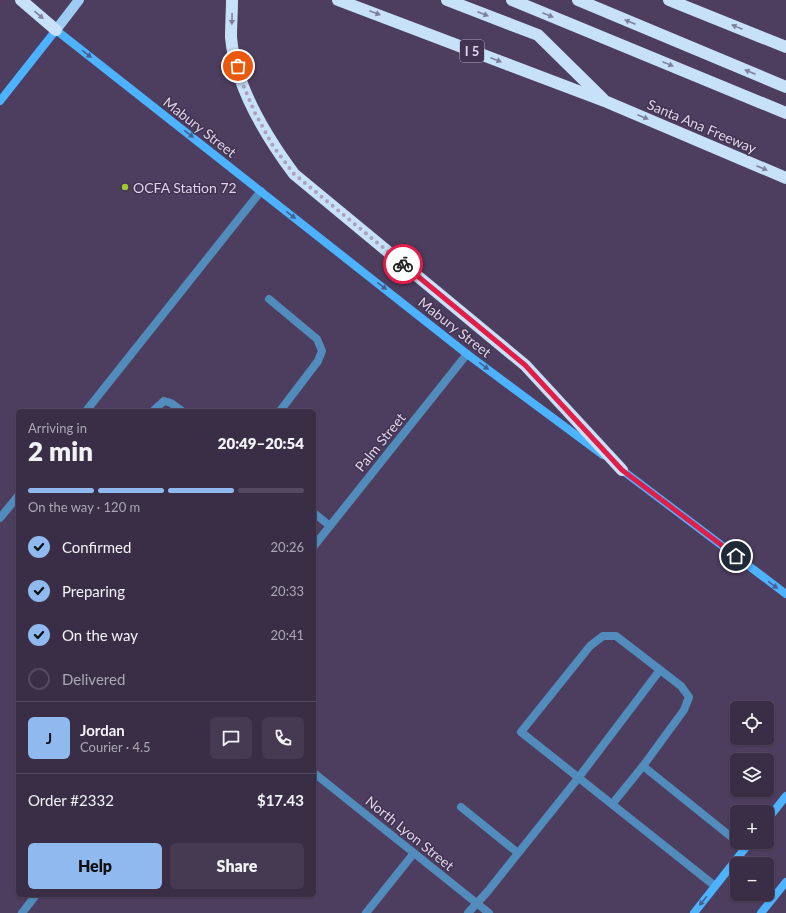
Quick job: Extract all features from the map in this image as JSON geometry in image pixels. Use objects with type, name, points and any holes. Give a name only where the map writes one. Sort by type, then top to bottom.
[{"type":"highway","points":[[21,0],[56,30]]},
{"type":"highway","points":[[232,0],[231,38],[241,80],[255,113],[273,146],[294,174],[525,365],[622,470]]},
{"type":"highway","name":"Santa Ana Freeway","points":[[338,0],[607,102],[786,178]]},
{"type":"highway","name":"Santa Ana Freeway","points":[[447,0],[538,35],[607,102]]},
{"type":"highway","points":[[512,0],[786,113]]},
{"type":"highway","points":[[578,0],[786,87]]},
{"type":"highway","points":[[669,0],[786,47]]},
{"type":"main road","points":[[0,101],[79,0]]},
{"type":"main road","name":"Mabury Street","points":[[56,30],[467,354],[786,594]]},
{"type":"main road","points":[[774,811],[786,796]]},
{"type":"main road","points":[[694,913],[744,849]]},
{"type":"main road","points":[[762,913],[786,882]]},
{"type":"street","points":[[88,409],[261,191]]},
{"type":"street","points":[[269,299],[318,339],[322,351],[318,361],[282,409]]},
{"type":"street","name":"Palm Street","points":[[316,544],[467,354]]},
{"type":"street","points":[[155,409],[164,401],[171,403],[179,409]]},
{"type":"street","points":[[0,518],[16,498]]},
{"type":"street","points":[[316,515],[330,526]]},
{"type":"street","points":[[613,803],[643,766],[684,710],[689,697],[681,686],[616,636],[603,636],[590,646],[522,732],[613,803],[715,886]]},
{"type":"street","points":[[468,913],[579,777],[660,670]]},
{"type":"street","points":[[643,766],[730,832]]},
{"type":"street","name":"North Lyon Street","points":[[316,775],[489,913]]},
{"type":"street","points":[[461,807],[518,853]]},
{"type":"street","points":[[366,913],[414,853]]},
{"type":"street","points":[[22,913],[34,897]]},
{"type":"way so far","points":[[238,66],[241,80],[255,113],[273,146],[294,174],[403,264]]},
{"type":"place","name":"OCFA Station 72","points":[[125,187]]},
{"type":"route","points":[[403,264],[525,365],[622,470],[736,556]]}]
